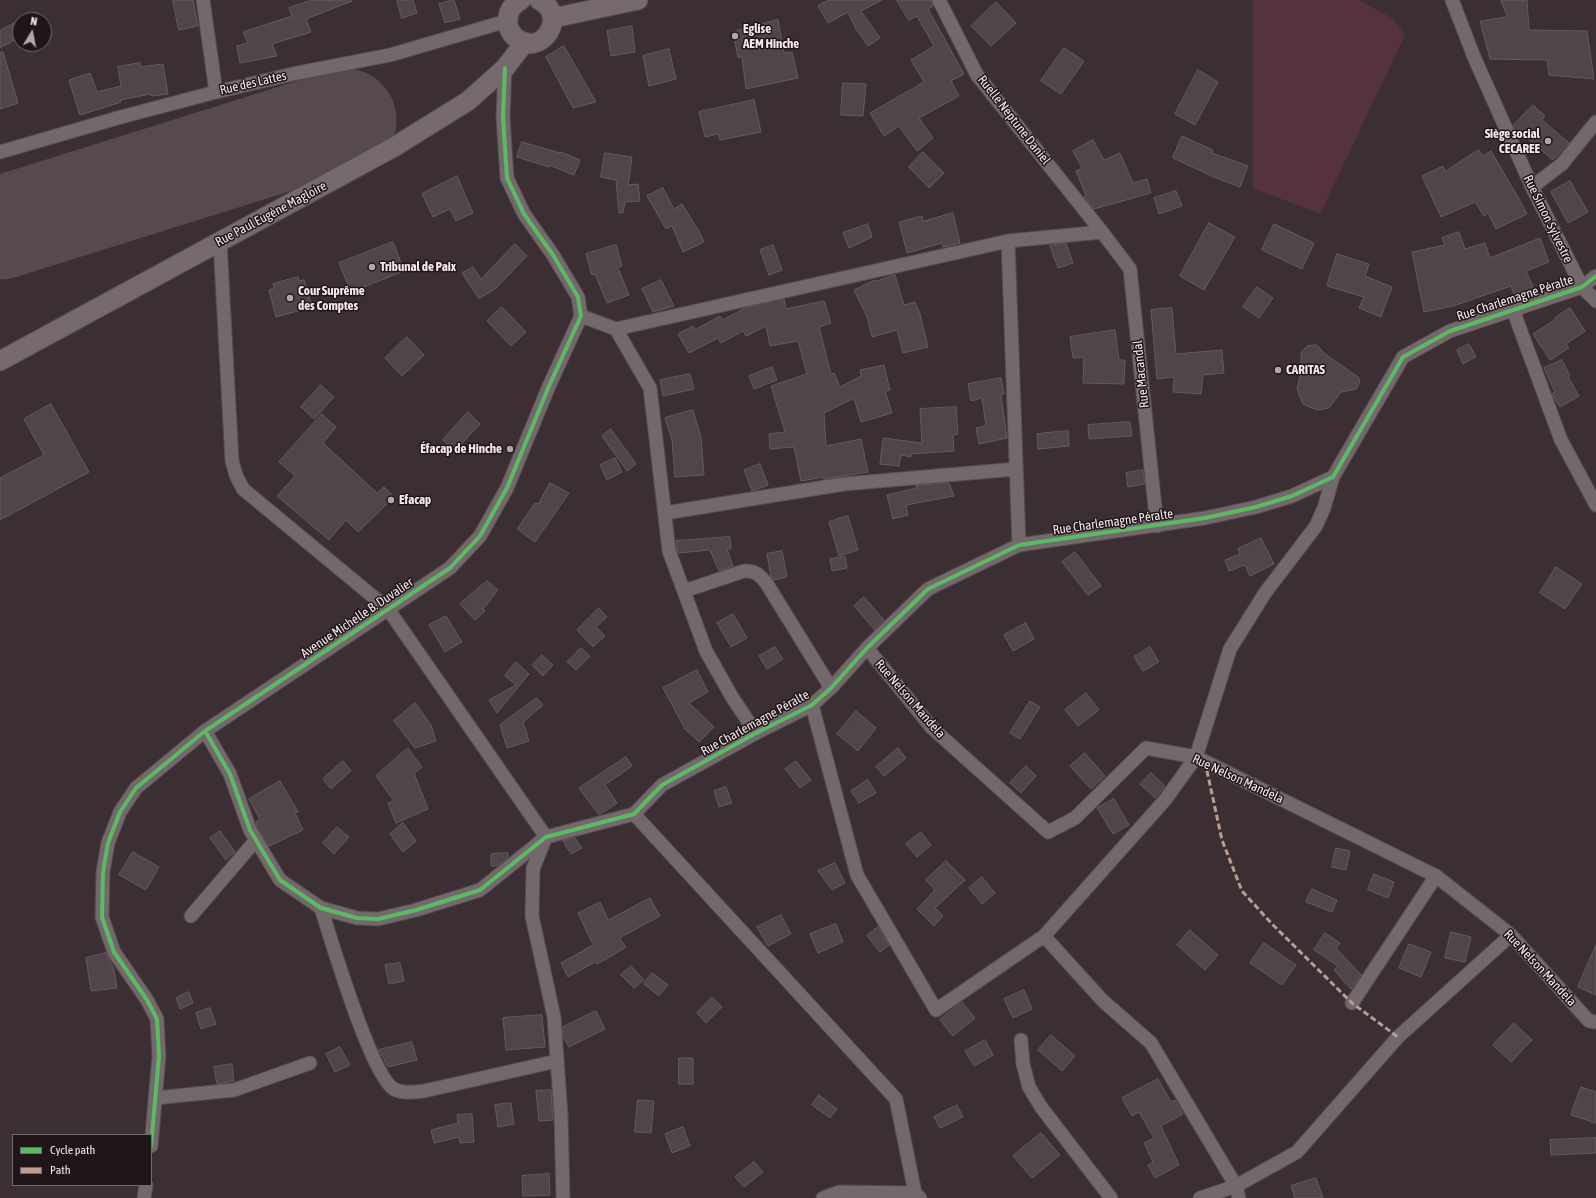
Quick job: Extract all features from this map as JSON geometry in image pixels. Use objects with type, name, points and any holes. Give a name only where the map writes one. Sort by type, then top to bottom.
[{"type":"main road","points":[[513,7],[509,28],[512,35],[525,42],[533,43],[542,40],[548,35],[552,27],[553,18],[549,8],[541,0]]},
{"type":"main road","points":[[553,18],[638,0]]},
{"type":"main road","name":"Rue Paul Eugène Magloire","points":[[0,361],[394,147],[468,101],[505,68],[525,42]]},
{"type":"street","points":[[203,0],[216,92]]},
{"type":"street","name":"Ruelle Neptune Daniel","points":[[939,0],[977,75],[1102,232]]},
{"type":"street","name":"Rue Simon Sylvestre","points":[[1452,0],[1477,64],[1532,187],[1582,287],[1596,301]]},
{"type":"street","name":"Rue des Lattes","points":[[0,152],[120,117],[216,92],[390,55],[513,7]]},
{"type":"street","points":[[505,68],[503,117],[507,178],[524,214],[553,255],[578,297],[581,316],[616,329],[1008,241],[1102,232]]},
{"type":"street","points":[[1532,187],[1562,164],[1596,122]]},
{"type":"street","name":"Rue Macandal","points":[[1102,232],[1130,269],[1157,526]]},
{"type":"street","points":[[1008,241],[1019,545]]},
{"type":"street","points":[[220,242],[232,461],[243,489],[258,503],[388,609],[546,837]]},
{"type":"street","name":"Rue Charlemagne Péralte","points":[[634,814],[662,785],[812,704],[831,688],[866,648],[928,589],[1019,545],[1157,526],[1256,507],[1292,496],[1334,477],[1403,357],[1450,330],[1582,287],[1596,276]]},
{"type":"street","points":[[1513,310],[1561,440],[1596,505]]},
{"type":"street","name":"Avenue Michelle B. Duvalier","points":[[152,1134],[159,1056],[157,1019],[114,952],[102,917],[103,872],[108,843],[120,812],[136,788],[205,731],[450,568],[480,536],[507,488],[549,386],[581,316]]},
{"type":"street","points":[[616,329],[650,388],[669,551],[706,651],[732,697],[756,733]]},
{"type":"street","points":[[665,513],[844,484],[1016,469]]},
{"type":"street","points":[[812,704],[857,875],[936,1010],[1044,936],[1165,800],[1196,757],[1230,650],[1265,593],[1316,526],[1324,508],[1334,477]]},
{"type":"street","points":[[684,592],[744,571],[753,571],[760,575],[831,688]]},
{"type":"street","name":"Rue Nelson Mandela","points":[[866,648],[932,728],[1048,832],[1075,818],[1146,748],[1196,757],[1436,876],[1512,935],[1589,1021],[1596,1022]]},
{"type":"street","points":[[205,731],[230,774],[250,830],[280,880],[321,908],[357,918],[378,920],[480,890],[546,837],[634,814],[896,1099],[918,1195],[839,1192],[823,1198]]},
{"type":"street","points":[[546,837],[533,869],[532,916],[554,1017],[563,1198]]},
{"type":"street","points":[[191,916],[256,840]]},
{"type":"street","points":[[1352,1003],[1436,876]]},
{"type":"street","points":[[321,908],[352,1001],[377,1066],[385,1080],[394,1089],[406,1092],[424,1091],[557,1061]]},
{"type":"street","points":[[1200,1198],[1238,1192],[1297,1152],[1398,1037],[1512,935]]},
{"type":"street","points":[[1044,936],[1102,1001],[1151,1043],[1238,1192]]},
{"type":"street","points":[[1021,1040],[1023,1064],[1029,1087],[1041,1107],[1111,1198]]},
{"type":"street","points":[[155,1098],[234,1090],[310,1063]]},
{"type":"street","points":[[144,1198],[146,1186]]},
{"type":"shaded area","points":[[1253,0],[1359,0],[1392,18],[1405,35],[1320,214],[1253,188]]},
{"type":"building","points":[[173,0],[193,0],[198,26],[179,30]]},
{"type":"building","points":[[312,0],[352,1],[306,19],[311,32],[272,44],[277,56],[240,63],[237,46],[248,43],[243,32],[292,16],[289,8]]},
{"type":"building","points":[[397,0],[413,0],[417,13],[402,18]]},
{"type":"building","points":[[454,0],[460,19],[445,23],[439,4]]},
{"type":"building","points":[[829,0],[882,0],[861,11],[880,38],[868,46],[856,29],[848,12],[828,23],[818,6]]},
{"type":"building","points":[[897,0],[931,0],[933,6],[928,9],[964,74],[951,81],[959,96],[919,118],[933,138],[917,151],[899,126],[884,136],[870,113],[924,82],[911,60],[934,46],[917,16],[909,20]]},
{"type":"building","points":[[1501,0],[1527,0],[1529,30],[1587,31],[1594,79],[1549,75],[1547,60],[1490,59],[1480,21],[1507,17]]},
{"type":"building","points":[[996,2],[1016,23],[991,46],[971,26]]},
{"type":"building","points":[[778,20],[784,53],[792,52],[798,78],[746,89],[742,57],[738,57],[733,32]]},
{"type":"building","points":[[12,24],[12,41],[0,48],[0,31]]},
{"type":"building","points":[[632,26],[635,52],[611,56],[607,31]]},
{"type":"building","points":[[564,46],[596,102],[573,108],[546,57]]},
{"type":"building","points":[[1064,48],[1084,61],[1061,94],[1041,81]]},
{"type":"building","points":[[669,49],[676,79],[649,86],[643,56]]},
{"type":"building","points":[[3,52],[18,103],[0,109],[0,53]]},
{"type":"building","points":[[140,63],[140,67],[163,64],[168,94],[152,96],[151,94],[120,100],[121,102],[80,115],[69,80],[90,73],[97,92],[121,86],[118,67]]},
{"type":"building","points":[[1198,70],[1218,82],[1195,125],[1175,114]]},
{"type":"building","points":[[843,83],[866,84],[863,116],[841,115]]},
{"type":"building","points":[[754,100],[761,132],[720,140],[718,134],[705,137],[699,112]]},
{"type":"building","points":[[1533,105],[1545,116],[1542,120],[1569,143],[1553,160],[1526,137],[1524,139],[1517,133],[1513,126]]},
{"type":"building","points":[[1182,136],[1213,150],[1212,153],[1248,166],[1240,187],[1216,178],[1173,158]]},
{"type":"building","points":[[1093,140],[1104,160],[1120,153],[1133,183],[1147,179],[1151,193],[1094,209],[1084,197],[1086,196],[1076,171],[1082,168],[1073,151]]},
{"type":"building","points":[[522,142],[560,153],[561,152],[580,160],[574,175],[549,165],[549,167],[517,157]]},
{"type":"building","points":[[1479,150],[1483,156],[1491,151],[1527,214],[1496,229],[1488,213],[1484,216],[1475,202],[1441,217],[1422,176],[1443,166],[1445,171]]},
{"type":"building","points":[[923,152],[944,173],[929,188],[909,167]]},
{"type":"building","points":[[605,153],[632,157],[628,185],[638,184],[640,201],[625,202],[623,213],[619,213],[616,180],[601,177]]},
{"type":"building","points":[[457,176],[473,213],[456,221],[450,209],[433,217],[422,194]]},
{"type":"building","points":[[1570,181],[1588,212],[1568,223],[1551,192]]},
{"type":"building","points":[[663,188],[674,209],[682,204],[704,242],[683,252],[672,226],[666,229],[647,196]]},
{"type":"building","points":[[1176,191],[1182,206],[1159,214],[1154,198]]},
{"type":"building","points":[[953,213],[960,243],[943,247],[942,243],[907,253],[899,222],[922,216],[923,221]]},
{"type":"building","points":[[1209,223],[1235,237],[1204,290],[1180,276]]},
{"type":"building","points":[[868,224],[872,237],[849,248],[843,233]]},
{"type":"building","points":[[1274,224],[1314,243],[1302,269],[1262,250]]},
{"type":"building","points":[[1459,232],[1465,249],[1485,243],[1490,258],[1540,238],[1549,262],[1526,271],[1535,291],[1516,299],[1511,286],[1453,306],[1424,312],[1412,252],[1445,245],[1442,238]]},
{"type":"building","name":"Tribunal de Paix","points":[[393,242],[404,271],[351,292],[339,263]]},
{"type":"building","points":[[1066,243],[1073,263],[1058,268],[1050,246]]},
{"type":"building","points":[[515,244],[527,256],[496,288],[479,299],[462,273],[473,267],[481,279]]},
{"type":"building","points":[[616,245],[622,266],[618,268],[629,295],[607,303],[595,274],[592,275],[586,254]]},
{"type":"building","points":[[773,245],[782,270],[769,275],[760,250]]},
{"type":"building","points":[[1337,254],[1369,264],[1365,276],[1392,287],[1381,317],[1359,308],[1364,297],[1327,286]]},
{"type":"building","points":[[895,275],[904,305],[915,302],[920,314],[928,347],[903,353],[897,330],[872,337],[867,317],[854,290],[875,280],[876,281]]},
{"type":"building","name":"Cour Suprême des Comptes","points":[[298,277],[299,281],[304,280],[312,307],[276,317],[269,290],[274,288],[273,284]]},
{"type":"building","points":[[661,280],[674,306],[653,312],[642,289]]},
{"type":"building","points":[[1257,287],[1273,298],[1259,318],[1243,307]]},
{"type":"building","points":[[784,299],[786,309],[824,301],[831,323],[819,327],[831,374],[834,373],[840,387],[861,376],[860,370],[884,365],[890,390],[885,391],[892,413],[861,422],[854,398],[824,413],[826,446],[861,439],[868,472],[801,481],[794,447],[770,449],[769,434],[785,432],[771,386],[807,374],[798,341],[770,346],[766,326],[746,336],[743,331],[721,343],[718,338],[689,353],[678,334],[693,326],[695,330],[720,316],[723,320],[745,308]]},
{"type":"building","points":[[502,307],[526,332],[511,346],[487,321]]},
{"type":"building","points":[[1172,308],[1176,354],[1222,350],[1224,373],[1203,375],[1201,394],[1173,392],[1174,377],[1157,379],[1151,310]]},
{"type":"building","points":[[1570,308],[1585,331],[1566,344],[1569,348],[1550,360],[1533,334]]},
{"type":"building","points":[[1115,330],[1119,360],[1125,360],[1124,384],[1083,383],[1084,357],[1073,358],[1070,337]]},
{"type":"building","points":[[407,337],[424,355],[402,376],[385,358]]},
{"type":"building","points":[[1469,344],[1476,357],[1463,364],[1457,350]]},
{"type":"building","points":[[1317,345],[1325,354],[1358,377],[1360,382],[1356,389],[1341,392],[1329,408],[1317,410],[1303,404],[1297,389],[1301,372],[1301,353],[1307,346]]},
{"type":"building","points":[[1562,360],[1570,376],[1568,377],[1579,396],[1560,407],[1552,394],[1555,392],[1544,368]]},
{"type":"building","points":[[772,367],[777,380],[754,389],[749,376]]},
{"type":"building","points":[[690,374],[694,389],[663,396],[660,380]]},
{"type":"building","points":[[1001,378],[1004,394],[1001,395],[1007,438],[979,444],[976,428],[986,426],[982,398],[971,401],[968,384]]},
{"type":"building","points":[[321,385],[334,397],[314,419],[301,407]]},
{"type":"building","points":[[51,404],[89,472],[0,520],[0,478],[44,455],[24,419]]},
{"type":"building","points":[[956,407],[958,434],[953,435],[954,451],[911,454],[911,457],[901,455],[899,466],[880,464],[883,438],[922,443],[920,409]]},
{"type":"building","points":[[693,410],[701,437],[704,475],[675,477],[672,440],[665,418]]},
{"type":"building","points":[[468,412],[480,424],[455,451],[443,440]]},
{"type":"building","points":[[322,414],[336,427],[323,443],[377,493],[384,487],[394,497],[358,532],[346,520],[329,540],[277,496],[295,476],[279,462]]},
{"type":"building","points":[[1130,422],[1132,436],[1089,439],[1088,425]]},
{"type":"building","points":[[611,429],[636,464],[627,471],[602,436]]},
{"type":"building","points":[[1068,431],[1069,446],[1038,449],[1037,434]]},
{"type":"building","points":[[615,458],[622,472],[607,480],[600,465]]},
{"type":"building","points":[[760,464],[768,485],[752,491],[744,470]]},
{"type":"building","points":[[1143,470],[1145,484],[1128,487],[1126,473]]},
{"type":"building","points":[[550,483],[569,493],[535,542],[517,529],[535,503],[538,504]]},
{"type":"building","points":[[949,483],[954,496],[906,505],[908,515],[893,519],[887,495],[917,488],[916,486]]},
{"type":"building","points":[[848,516],[858,550],[839,556],[829,522]]},
{"type":"building","points":[[730,537],[731,549],[727,549],[733,566],[719,571],[710,550],[678,553],[676,541]]},
{"type":"building","points":[[1261,538],[1274,564],[1250,576],[1245,565],[1229,571],[1225,560],[1240,554],[1238,549]]},
{"type":"building","points":[[782,551],[787,577],[774,580],[771,577],[767,554]]},
{"type":"building","points":[[1075,552],[1101,586],[1088,595],[1062,562]]},
{"type":"building","points":[[845,557],[847,568],[832,571],[830,559]]},
{"type":"building","points":[[1556,567],[1582,584],[1565,609],[1540,593]]},
{"type":"building","points":[[487,581],[498,590],[483,609],[485,611],[475,620],[460,604]]},
{"type":"building","points":[[864,597],[884,620],[875,630],[854,606]]},
{"type":"building","points":[[599,608],[607,617],[596,627],[605,636],[593,647],[577,630]]},
{"type":"building","points":[[733,614],[747,638],[731,647],[717,623]]},
{"type":"building","points":[[446,616],[462,642],[445,652],[429,625]]},
{"type":"building","points":[[1026,623],[1034,639],[1013,651],[1004,635]]},
{"type":"building","points":[[775,647],[783,659],[767,669],[759,656]]},
{"type":"building","points":[[1150,647],[1159,662],[1143,671],[1134,657]]},
{"type":"building","points":[[581,648],[590,656],[576,670],[567,662]]},
{"type":"building","points":[[542,655],[553,665],[543,676],[532,665]]},
{"type":"building","points":[[516,662],[529,674],[497,713],[489,700],[516,685],[505,676]]},
{"type":"building","points":[[697,670],[708,692],[689,703],[714,727],[699,742],[685,729],[663,688]]},
{"type":"building","points":[[1086,693],[1099,710],[1078,726],[1065,710]]},
{"type":"building","points":[[537,698],[543,705],[523,722],[529,741],[507,748],[500,725]]},
{"type":"building","points":[[1030,701],[1040,707],[1020,739],[1010,733]]},
{"type":"building","points":[[415,703],[431,725],[436,741],[415,748],[394,721]]},
{"type":"building","points":[[856,711],[876,728],[858,751],[837,734]]},
{"type":"building","points":[[408,748],[422,767],[414,773],[428,809],[396,823],[388,803],[394,801],[376,776]]},
{"type":"building","points":[[898,748],[906,758],[884,776],[876,767]]},
{"type":"building","points":[[1085,753],[1105,776],[1091,789],[1070,766]]},
{"type":"building","points":[[626,757],[632,766],[605,785],[617,803],[599,815],[579,788]]},
{"type":"building","points":[[343,761],[351,771],[331,789],[323,779]]},
{"type":"building","points":[[796,761],[811,780],[800,788],[785,769]]},
{"type":"building","points":[[1026,766],[1036,776],[1021,793],[1010,783]]},
{"type":"building","points":[[1151,773],[1165,786],[1155,798],[1140,784]]},
{"type":"building","points":[[868,780],[876,793],[859,803],[851,791]]},
{"type":"building","points":[[280,781],[298,812],[295,813],[303,830],[269,846],[257,827],[256,822],[260,819],[249,799]]},
{"type":"building","points":[[726,787],[732,803],[719,807],[714,791]]},
{"type":"building","points":[[1114,799],[1129,825],[1113,834],[1097,808]]},
{"type":"building","points":[[403,823],[416,841],[403,852],[390,834]]},
{"type":"building","points":[[337,827],[349,837],[334,854],[323,843]]},
{"type":"building","points":[[220,831],[235,852],[226,860],[210,838]]},
{"type":"building","points":[[921,832],[931,845],[917,857],[906,844]]},
{"type":"building","points":[[575,838],[582,848],[571,854],[563,841]]},
{"type":"building","points":[[1336,848],[1350,851],[1346,870],[1332,867]]},
{"type":"building","points":[[133,852],[159,867],[146,890],[119,875]]},
{"type":"building","points":[[508,853],[508,858],[497,866],[491,866],[491,854]]},
{"type":"building","points":[[946,861],[965,880],[935,908],[943,916],[934,926],[917,909],[935,890],[926,880]]},
{"type":"building","points":[[835,863],[845,883],[832,890],[818,871]]},
{"type":"building","points":[[1374,874],[1394,882],[1388,898],[1368,890]]},
{"type":"building","points":[[982,877],[995,893],[982,904],[969,888]]},
{"type":"building","points":[[1312,889],[1337,900],[1332,912],[1306,902]]},
{"type":"building","points":[[650,898],[660,916],[619,938],[626,947],[597,964],[595,962],[568,977],[561,963],[593,945],[578,913],[600,902],[608,920]]},
{"type":"building","points":[[781,915],[791,934],[768,946],[757,927]]},
{"type":"building","points":[[836,924],[843,942],[818,953],[810,934]]},
{"type":"building","points":[[878,927],[889,945],[880,952],[867,936]]},
{"type":"building","points":[[1190,930],[1218,955],[1205,970],[1177,945]]},
{"type":"building","points":[[1451,932],[1471,937],[1465,962],[1445,958]]},
{"type":"building","points":[[1325,933],[1340,943],[1336,948],[1361,975],[1351,989],[1334,970],[1338,966],[1314,950]]},
{"type":"building","points":[[1264,943],[1296,965],[1282,985],[1250,963]]},
{"type":"building","points":[[1409,944],[1431,952],[1421,977],[1399,968]]},
{"type":"building","points":[[1596,945],[1596,995],[1578,987]]},
{"type":"building","points":[[106,953],[114,969],[117,988],[91,991],[86,958]]},
{"type":"building","points":[[400,963],[404,981],[389,984],[385,965]]},
{"type":"building","points":[[631,966],[644,980],[634,988],[621,975]]},
{"type":"building","points":[[652,973],[668,985],[659,996],[644,984]]},
{"type":"building","points":[[1024,990],[1032,1009],[1013,1018],[1004,999]]},
{"type":"building","points":[[189,992],[193,1003],[180,1009],[176,998]]},
{"type":"building","points":[[712,997],[722,1007],[706,1023],[697,1013]]},
{"type":"building","points":[[962,1002],[975,1018],[953,1036],[940,1020]]},
{"type":"building","points":[[210,1008],[216,1024],[201,1029],[196,1013]]},
{"type":"building","points":[[596,1011],[605,1029],[569,1047],[563,1036],[563,1027]]},
{"type":"building","points":[[542,1015],[545,1047],[506,1050],[503,1018]]},
{"type":"building","points":[[1514,1023],[1532,1040],[1511,1062],[1493,1045]]},
{"type":"building","points":[[1051,1035],[1075,1056],[1062,1071],[1038,1050]]},
{"type":"building","points":[[985,1040],[993,1055],[974,1066],[965,1051]]},
{"type":"building","points":[[412,1042],[417,1060],[388,1067],[379,1050]]},
{"type":"building","points":[[340,1047],[350,1065],[335,1072],[326,1054]]},
{"type":"building","points":[[679,1058],[693,1058],[693,1084],[679,1084]]},
{"type":"building","points":[[232,1064],[234,1081],[217,1084],[214,1067]]},
{"type":"building","points":[[1158,1079],[1171,1102],[1175,1100],[1183,1114],[1161,1126],[1179,1165],[1155,1178],[1148,1165],[1153,1162],[1144,1143],[1154,1138],[1139,1112],[1132,1116],[1122,1098]]},
{"type":"building","points":[[1581,1087],[1596,1092],[1596,1123],[1571,1115]]},
{"type":"building","points":[[551,1090],[553,1120],[539,1121],[536,1091]]},
{"type":"building","points":[[819,1095],[837,1109],[830,1118],[812,1105]]},
{"type":"building","points":[[638,1100],[654,1101],[651,1133],[635,1132]]},
{"type":"building","points":[[511,1103],[514,1124],[498,1127],[495,1105]]},
{"type":"building","points":[[957,1105],[963,1117],[940,1128],[934,1117]]},
{"type":"building","points":[[472,1114],[474,1142],[460,1143],[459,1137],[434,1143],[431,1130],[458,1123],[457,1115]]},
{"type":"building","points":[[683,1127],[690,1146],[672,1153],[665,1134]]},
{"type":"building","points":[[1041,1133],[1060,1155],[1032,1178],[1013,1156]]},
{"type":"building","points":[[1596,1138],[1596,1153],[1551,1155],[1550,1140]]},
{"type":"building","points":[[754,1162],[763,1172],[744,1187],[735,1177]]},
{"type":"building","points":[[549,1174],[550,1195],[523,1196],[522,1176]]},
{"type":"building","points":[[1316,1178],[1323,1198],[1295,1198],[1291,1186]]},
{"type":"runway","points":[[0,228],[345,120]]},
{"type":"marked path","points":[[1205,762],[1222,840],[1242,891],[1272,924],[1352,1003],[1398,1037]]},
{"type":"cycle path","points":[[152,1135],[159,1056],[157,1019],[147,1000],[114,952],[102,917],[103,872],[108,843],[120,812],[136,788],[205,731],[450,568],[480,536],[507,488],[549,386],[581,316],[578,297],[553,255],[524,214],[507,178],[503,117],[505,68]]},
{"type":"cycle path","points":[[205,731],[230,774],[250,830],[280,880],[321,908],[357,918],[378,919],[416,910],[480,890],[546,837],[634,814],[662,785],[756,733],[812,705],[831,688],[867,648],[928,589],[1019,545],[1205,518],[1256,507],[1292,496],[1333,477],[1403,357],[1450,331],[1582,287],[1596,276]]},
{"type":"place","name":"Eglise AEM Hinche","points":[[735,36]]},
{"type":"place","name":"Siège social CECAREE","points":[[1548,141]]},
{"type":"place","name":"Tribunal de Paix","points":[[372,267]]},
{"type":"place","name":"Cour Suprême des Comptes","points":[[290,298]]},
{"type":"place","name":"CARITAS","points":[[1278,370]]},
{"type":"place","name":"Éfacap de Hinche","points":[[510,449]]},
{"type":"place","name":"Efacap","points":[[391,500]]}]
